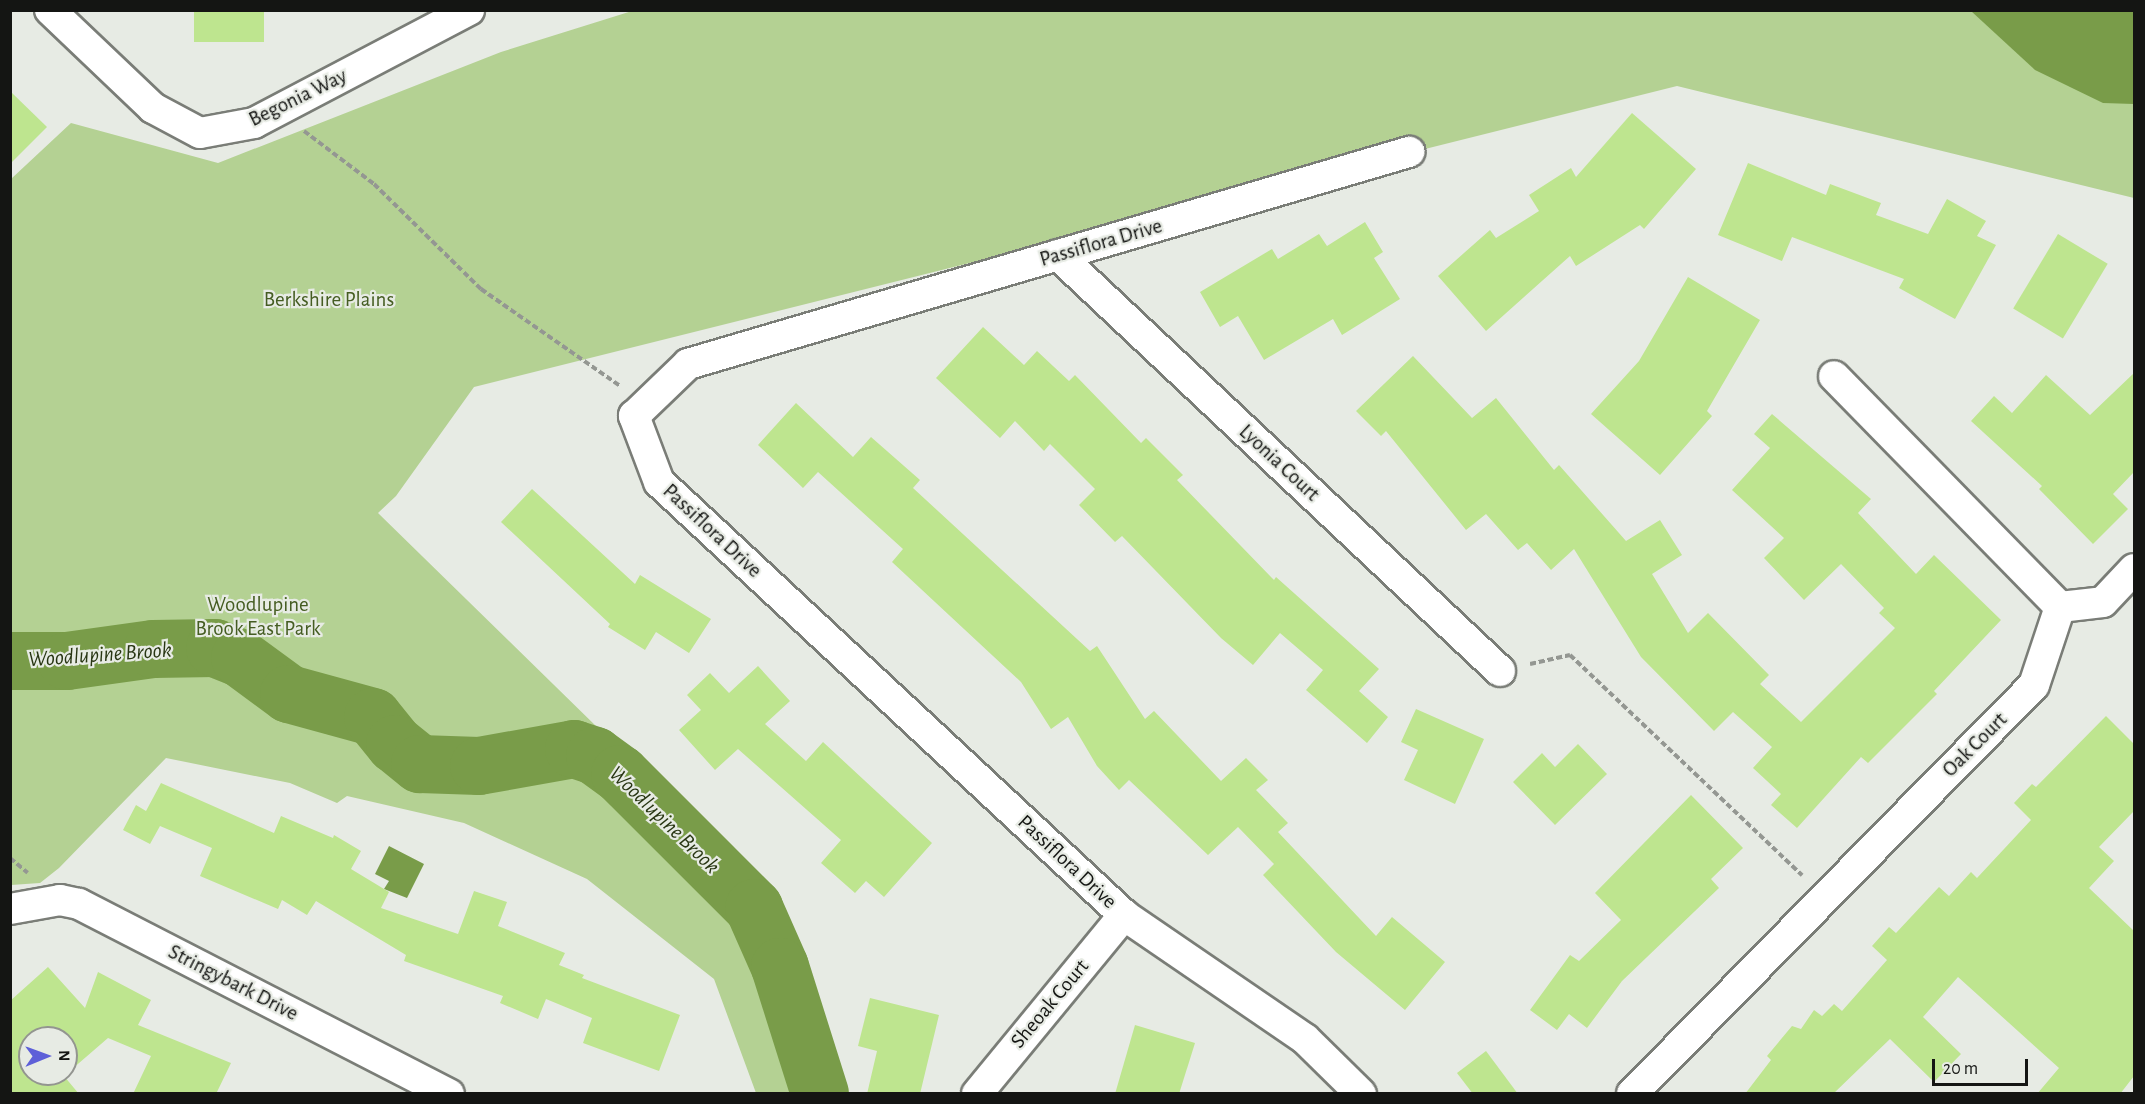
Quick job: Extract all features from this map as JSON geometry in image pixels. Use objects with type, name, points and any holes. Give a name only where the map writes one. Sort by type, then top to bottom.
[{"type":"street","name":"Begonia Way","points":[[50,10],[153,108],[200,133],[254,123],[469,10]]},
{"type":"street","name":"Passiflora Drive","points":[[1361,1094],[1305,1040],[1124,915],[659,482],[634,416],[688,364],[1409,152]]},
{"type":"street","name":"Lyonia Court","points":[[1058,255],[1500,671]]},
{"type":"street","points":[[1834,376],[2060,607],[2103,602],[2134,569]]},
{"type":"street","name":"Oak Court","points":[[1632,1094],[2034,686],[2060,607]]},
{"type":"street","name":"Stringybark Drive","points":[[10,909],[60,900],[79,904],[449,1094]]},
{"type":"street","name":"Sheoak Court","points":[[977,1094],[1124,915]]},
{"type":"path","points":[[287,106],[299,128],[374,184],[481,289],[648,404]]},
{"type":"path","points":[[1500,671],[1570,655],[1825,896]]},
{"type":"green space","name":"Berkshire Plains","points":[[632,11],[2134,11],[2134,198],[1677,86],[474,387],[396,496],[378,513],[645,774],[799,945],[826,1057],[843,1093],[756,1093],[714,979],[587,879],[464,823],[347,796],[337,803],[290,783],[166,758],[59,868],[40,883],[11,885],[11,179],[71,123],[218,163],[501,52]]},
{"type":"shaded area","points":[[1971,11],[2134,11],[2134,104],[2103,103],[2035,70]]},
{"type":"shaded area","points":[[389,846],[424,864],[407,898],[384,889],[389,881],[375,874]]},
{"type":"building","points":[[194,10],[264,10],[264,42],[194,42]]},
{"type":"building","points":[[10,91],[47,127],[10,164]]},
{"type":"building","points":[[1632,113],[1696,169],[1644,229],[1640,225],[1576,266],[1570,256],[1486,331],[1438,276],[1490,230],[1496,238],[1539,211],[1529,195],[1571,168],[1576,177]]},
{"type":"building","points":[[1748,163],[1826,195],[1830,184],[1881,203],[1876,215],[1928,234],[1947,199],[1986,221],[1977,236],[1996,245],[1955,319],[1899,288],[1904,279],[1792,237],[1782,261],[1718,235]]},
{"type":"building","points":[[1365,222],[1383,252],[1374,258],[1400,299],[1342,335],[1333,319],[1264,360],[1238,316],[1220,327],[1200,292],[1272,249],[1278,259],[1319,234],[1327,246]]},
{"type":"building","points":[[2058,234],[2108,264],[2063,338],[2013,309]]},
{"type":"building","points":[[1688,277],[1760,320],[1707,411],[1712,416],[1660,475],[1591,414],[1639,361]]},
{"type":"building","points":[[983,327],[1024,365],[1037,351],[1069,381],[1075,375],[1141,443],[1146,438],[1183,475],[1177,480],[1274,580],[1276,577],[1379,669],[1359,691],[1388,717],[1367,743],[1306,690],[1323,670],[1280,633],[1253,665],[1221,638],[1122,536],[1115,542],[1079,505],[1095,489],[1050,444],[1044,451],[1015,421],[1000,438],[936,378]]},
{"type":"building","points":[[1413,356],[1472,418],[1496,398],[1554,470],[1559,465],[1626,541],[1660,520],[1682,555],[1652,574],[1688,633],[1708,613],[1769,675],[1760,684],[1801,722],[1895,628],[1879,613],[1884,608],[1841,564],[1804,600],[1764,558],[1784,538],[1732,490],[1770,448],[1754,434],[1772,414],[1871,499],[1858,513],[1916,574],[1934,555],[2001,620],[1934,691],[1937,694],[1868,763],[1861,757],[1797,828],[1771,805],[1781,794],[1753,768],[1772,747],[1733,712],[1714,731],[1641,657],[1574,549],[1551,570],[1527,543],[1518,550],[1486,514],[1466,530],[1386,431],[1381,436],[1356,411]]},
{"type":"building","points":[[2134,373],[2134,472],[2113,494],[2128,509],[2093,544],[2039,489],[2042,486],[1971,421],[1994,396],[2012,413],[2046,375],[2090,415]]},
{"type":"building","points":[[796,403],[853,457],[871,437],[920,480],[913,488],[1090,651],[1097,646],[1145,719],[1154,711],[1221,781],[1246,758],[1268,780],[1256,790],[1288,823],[1278,832],[1376,936],[1392,917],[1445,962],[1405,1010],[1336,952],[1263,875],[1274,864],[1238,827],[1208,855],[1129,780],[1119,790],[1097,766],[1068,717],[1051,729],[1021,682],[892,562],[903,549],[818,472],[803,488],[758,445]]},
{"type":"building","points":[[532,489],[635,584],[640,575],[711,619],[689,653],[656,632],[645,650],[608,627],[610,624],[501,522]]},
{"type":"building","points":[[758,666],[790,701],[765,724],[806,761],[823,742],[932,843],[884,897],[866,881],[855,893],[821,863],[841,840],[738,749],[715,770],[679,730],[701,710],[687,695],[710,673],[729,693]]},
{"type":"building","points":[[1416,709],[1484,739],[1455,804],[1404,780],[1418,750],[1401,742]]},
{"type":"building","points":[[2106,716],[2134,744],[2134,811],[2099,847],[2114,861],[2089,888],[2134,931],[2134,1076],[2120,1094],[2037,1094],[2059,1068],[1958,977],[1923,1017],[1961,1054],[1934,1082],[1890,1039],[1833,1094],[1745,1094],[1771,1060],[1767,1056],[1792,1026],[1801,1029],[1814,1010],[1822,1016],[1834,1004],[1842,1011],[1887,960],[1872,946],[1889,927],[1896,933],[1939,887],[1949,896],[1971,872],[1977,878],[2031,820],[2014,803],[2032,784],[2036,787]]},
{"type":"building","points":[[1578,744],[1607,774],[1555,825],[1513,782],[1542,753],[1555,767]]},
{"type":"building","points":[[161,783],[274,833],[281,816],[333,838],[334,835],[361,851],[351,869],[389,892],[381,908],[458,934],[474,891],[507,902],[498,926],[565,953],[559,965],[584,975],[582,978],[680,1015],[659,1071],[583,1043],[592,1018],[546,999],[538,1019],[500,1003],[503,996],[404,961],[406,955],[316,901],[307,915],[282,900],[278,909],[200,876],[212,848],[160,826],[150,844],[123,830],[136,805],[146,811]]},
{"type":"building","points":[[1691,795],[1743,848],[1711,879],[1719,888],[1622,981],[1587,1028],[1569,1014],[1557,1030],[1530,1010],[1570,955],[1579,961],[1621,920],[1595,893]]},
{"type":"building","points":[[48,967],[85,1008],[98,972],[151,1000],[138,1025],[231,1063],[216,1094],[133,1094],[151,1056],[108,1038],[78,1064],[78,1026],[18,1026],[18,1086],[72,1086],[79,1094],[10,1094],[10,1001]]},
{"type":"building","points":[[870,998],[939,1015],[920,1094],[867,1094],[877,1051],[858,1046]]},
{"type":"building","points":[[1135,1025],[1195,1043],[1179,1094],[1115,1094]]},
{"type":"building","points":[[1486,1051],[1518,1094],[1473,1094],[1457,1073]]},
{"type":"waterway","name":"Woodlupine Brook","points":[[10,661],[67,661],[153,649],[215,648],[240,658],[289,694],[373,717],[395,744],[420,764],[479,766],[574,749],[595,756],[620,774],[754,908],[780,967],[820,1094]]},
{"type":"park label","name":"Woodlupine Brook East Park","points":[[258,617]]}]
